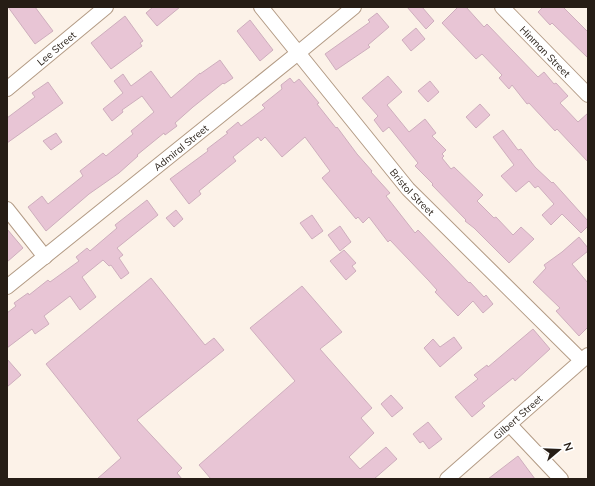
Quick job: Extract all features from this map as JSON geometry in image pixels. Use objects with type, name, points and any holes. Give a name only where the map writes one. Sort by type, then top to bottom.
[{"type":"street","name":"Lee Street","points":[[7,89],[106,7]]},
{"type":"street","name":"Bristol Street","points":[[261,7],[408,189],[585,357]]},
{"type":"street","name":"Admiral Street","points":[[7,287],[354,7]]},
{"type":"street","name":"Hinman Street","points":[[502,7],[588,95]]},
{"type":"street","points":[[7,209],[45,257]]},
{"type":"street","name":"Gilbert Street","points":[[447,479],[585,357]]},
{"type":"street","points":[[510,424],[561,479]]},
{"type":"building","points":[[8,7],[35,7],[53,31],[35,44]]},
{"type":"building","points":[[153,7],[180,7],[157,26],[146,13]]},
{"type":"building","points":[[407,7],[422,7],[434,21],[426,29]]},
{"type":"building","points":[[458,7],[466,7],[484,27],[487,24],[538,77],[544,72],[554,84],[556,83],[568,96],[560,103],[578,122],[588,113],[588,162],[557,129],[555,131],[529,103],[527,104],[512,85],[509,89],[499,78],[502,75],[482,54],[476,59],[442,23]]},
{"type":"building","points":[[543,7],[563,7],[588,32],[588,58],[552,23],[550,25],[538,12]]},
{"type":"building","points":[[377,13],[389,27],[368,45],[370,47],[336,70],[325,54],[370,22],[368,20]]},
{"type":"building","points":[[125,16],[143,41],[140,43],[142,46],[111,69],[91,43]]},
{"type":"building","points":[[250,20],[273,50],[260,61],[237,31]]},
{"type":"building","points":[[416,28],[425,39],[411,51],[402,40]]},
{"type":"building","points":[[220,60],[233,78],[224,84],[223,83],[193,107],[175,123],[177,126],[165,135],[164,133],[137,155],[138,156],[119,173],[89,194],[46,231],[28,207],[42,196],[48,204],[83,176],[80,171],[103,153],[106,156],[133,134],[131,131],[154,112],[142,96],[122,110],[123,112],[112,121],[103,109],[123,93],[114,81],[123,74],[131,86],[151,71],[171,98],[200,73]]},
{"type":"building","points":[[388,76],[402,92],[387,105],[409,132],[425,119],[436,133],[432,136],[446,150],[442,154],[444,156],[442,158],[451,169],[454,167],[483,195],[477,201],[494,218],[496,217],[513,235],[521,227],[534,239],[509,263],[465,221],[466,220],[415,166],[418,163],[389,127],[383,132],[374,120],[378,116],[362,98]]},
{"type":"building","points":[[290,78],[294,83],[299,79],[319,103],[317,104],[372,171],[371,172],[390,193],[386,196],[415,233],[418,230],[469,283],[470,282],[484,297],[486,295],[493,304],[483,313],[473,301],[458,316],[435,292],[437,290],[429,281],[390,240],[388,242],[369,217],[363,223],[358,217],[356,219],[322,178],[330,171],[305,137],[282,157],[265,137],[261,141],[258,137],[233,157],[236,161],[199,191],[201,194],[189,204],[170,179],[208,151],[207,149],[228,133],[226,132],[238,122],[241,126],[265,108],[262,105],[282,89],[281,85]]},
{"type":"building","points":[[430,81],[439,92],[428,102],[418,91]]},
{"type":"building","points":[[48,82],[63,103],[7,143],[7,118],[35,97],[32,93]]},
{"type":"building","points":[[480,104],[490,115],[476,128],[466,117]]},
{"type":"building","points":[[503,130],[518,150],[521,149],[535,167],[552,183],[553,182],[588,221],[588,226],[581,233],[562,214],[551,225],[542,215],[554,204],[538,186],[535,188],[529,181],[516,192],[501,176],[514,165],[493,137]]},
{"type":"building","points":[[56,133],[62,142],[51,150],[43,141]]},
{"type":"building","points":[[147,200],[158,215],[117,248],[123,255],[119,258],[129,273],[121,279],[111,265],[109,266],[103,260],[82,277],[96,297],[80,310],[70,296],[44,316],[49,324],[35,334],[32,329],[7,348],[7,313],[16,306],[14,303],[28,293],[29,295],[48,280],[50,282],[79,261],[76,257],[87,248],[90,251],[117,228],[115,225]]},
{"type":"building","points":[[176,210],[183,219],[174,227],[166,218]]},
{"type":"building","points":[[312,215],[323,231],[312,239],[300,223]]},
{"type":"building","points":[[340,226],[351,242],[340,251],[328,235]]},
{"type":"building","points":[[7,229],[23,248],[7,262]]},
{"type":"building","points":[[579,237],[588,248],[588,251],[572,264],[588,283],[588,327],[579,336],[556,311],[560,308],[533,282],[546,268],[544,265]]},
{"type":"building","points":[[344,250],[356,263],[352,266],[356,271],[346,280],[330,261]]},
{"type":"building","points":[[151,278],[205,345],[214,338],[224,350],[137,420],[182,468],[177,473],[182,479],[97,479],[121,458],[46,364]]},
{"type":"building","points":[[302,286],[342,332],[320,349],[372,408],[361,418],[374,433],[349,457],[360,469],[386,447],[397,459],[374,479],[211,479],[199,465],[295,381],[250,328]]},
{"type":"building","points":[[533,329],[550,349],[515,381],[513,378],[482,403],[485,406],[472,417],[455,397],[478,379],[474,375],[487,365],[488,367]]},
{"type":"building","points":[[454,337],[462,348],[440,367],[424,348],[433,339],[440,347]]},
{"type":"building","points":[[7,359],[21,375],[7,387]]},
{"type":"building","points":[[391,395],[403,408],[392,417],[381,404]]},
{"type":"building","points":[[428,422],[442,439],[429,449],[423,441],[420,443],[413,434]]},
{"type":"building","points":[[518,456],[535,479],[488,479]]}]
